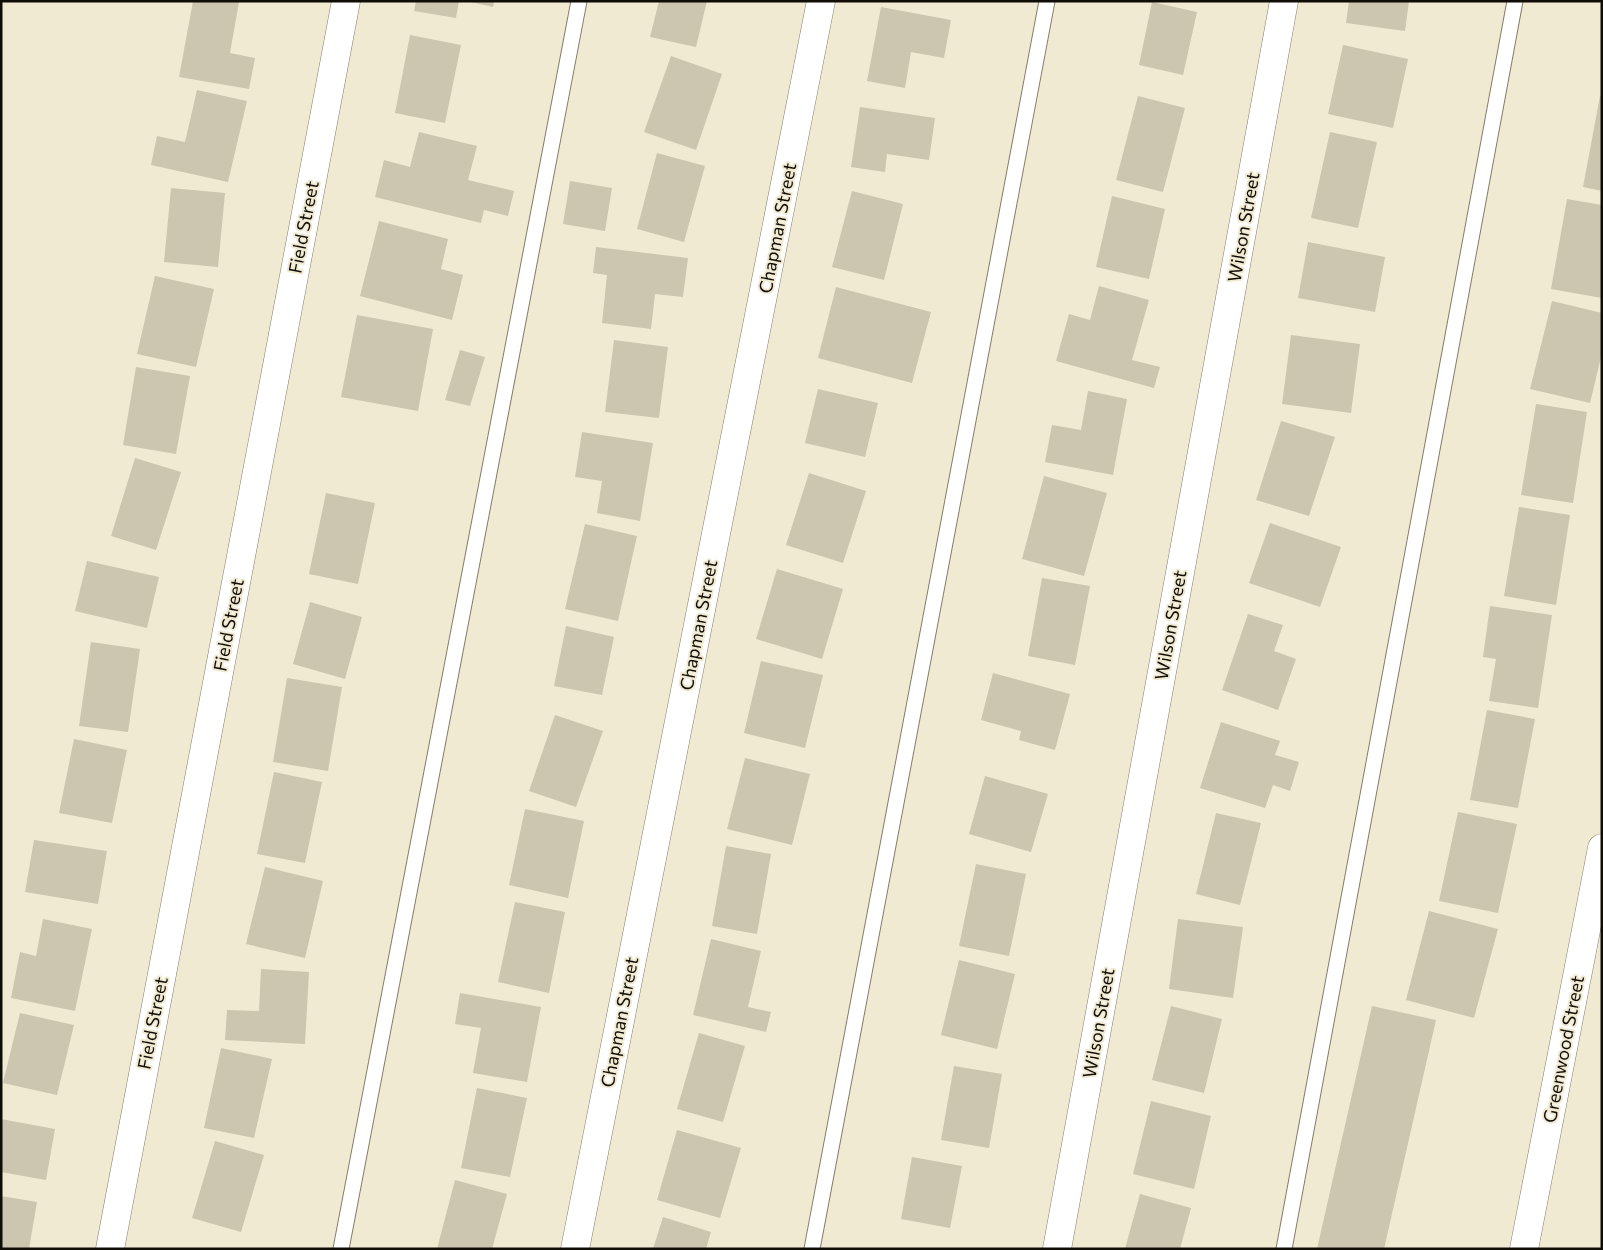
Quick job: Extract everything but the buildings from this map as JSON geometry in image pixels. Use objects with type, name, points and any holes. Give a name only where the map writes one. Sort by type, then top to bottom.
[{"type":"street","name":"Field Street","points":[[110,1249],[346,1]]},
{"type":"street","name":"Chapman Street","points":[[575,1249],[822,1]]},
{"type":"street","name":"Wilson Street","points":[[1057,1249],[1284,1]]},
{"type":"street","name":"Greenwood Street","points":[[1524,1249],[1602,848]]},
{"type":"lane","points":[[341,1249],[579,1]]},
{"type":"lane","points":[[812,1249],[1047,1]]},
{"type":"lane","points":[[1284,1249],[1514,1]]}]
